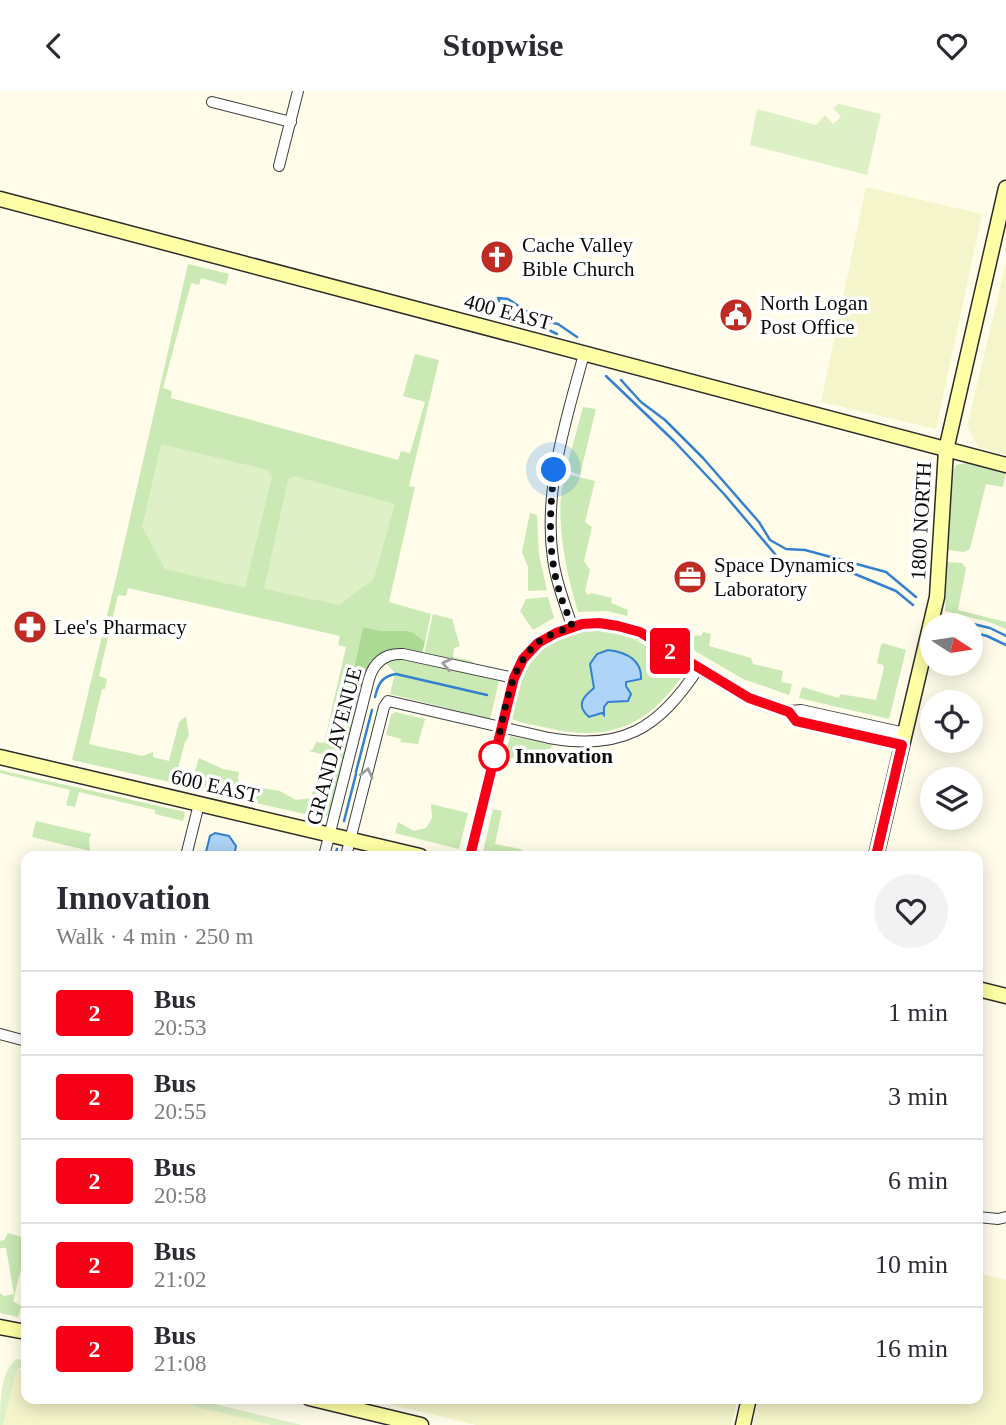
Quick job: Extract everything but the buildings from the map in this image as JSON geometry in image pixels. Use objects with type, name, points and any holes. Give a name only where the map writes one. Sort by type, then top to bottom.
[{"type":"street","points":[[279,166],[298,91]]},
{"type":"street","points":[[212,102],[290,122]]},
{"type":"street","name":"1800 NORTH","points":[[877,851],[937,597],[946,450],[1006,188]]},
{"type":"street","name":"400 EAST","points":[[0,199],[1006,465]]},
{"type":"street","points":[[572,626],[559,590],[553,562],[550,520],[554,470],[584,354]]},
{"type":"street","points":[[471,851],[514,678],[523,659],[538,643],[572,626],[599,623],[640,632],[749,698],[789,712],[796,721],[904,739]]},
{"type":"street","name":"GRAND AVENUE","points":[[325,851],[369,679],[379,660],[391,655],[403,655],[514,678]]},
{"type":"street","points":[[501,727],[566,741],[608,740],[637,731],[662,715],[680,697],[698,669]]},
{"type":"street","name":"GRAND AVENUE","points":[[347,851],[383,707],[388,701],[501,727]]},
{"type":"street","name":"600 EAST","points":[[0,757],[399,851]]},
{"type":"street","points":[[187,851],[199,804]]},
{"type":"street","points":[[983,990],[1006,996]]},
{"type":"street","points":[[0,1034],[21,1040]]},
{"type":"street","points":[[983,1218],[1006,1217]]},
{"type":"street","points":[[0,1327],[21,1331]]},
{"type":"street","points":[[334,1404],[421,1425]]},
{"type":"street","points":[[743,1425],[748,1404]]},
{"type":"green space","points":[[839,104],[881,114],[867,175],[750,145],[757,109],[816,125],[825,115],[833,124],[841,117],[833,108]]},
{"type":"green space","points":[[866,187],[982,214],[936,429],[821,402]]},
{"type":"green space","points":[[1006,263],[1006,455],[979,448],[967,427]]},
{"type":"green space","points":[[188,264],[229,274],[226,285],[201,278],[199,285],[191,283],[163,388],[172,391],[171,398],[398,460],[401,451],[410,453],[425,402],[403,396],[415,354],[439,360],[409,486],[415,487],[389,602],[431,614],[425,642],[407,633],[363,627],[349,688],[360,691],[343,759],[309,751],[316,742],[324,743],[346,647],[338,645],[340,636],[128,588],[126,596],[118,595],[99,676],[107,679],[105,689],[102,689],[89,744],[142,756],[153,752],[153,757],[169,761],[179,722],[186,716],[189,736],[174,783],[72,760]]},
{"type":"green space","points":[[583,407],[596,409],[580,475],[566,470]]},
{"type":"green space","points":[[161,444],[268,470],[272,477],[245,588],[165,569],[142,527]]},
{"type":"green space","points":[[966,463],[1006,472],[1003,487],[986,484],[970,549],[964,552],[948,550],[952,473],[956,465]]},
{"type":"green space","points":[[566,474],[595,481],[585,522],[592,527],[584,561],[590,570],[585,591],[588,595],[591,593],[612,598],[611,603],[628,610],[627,616],[607,611],[578,612],[566,562],[561,524],[560,506]]},
{"type":"green space","points":[[294,476],[395,504],[374,579],[339,605],[264,589],[288,480]]},
{"type":"green space","points":[[530,513],[537,515],[539,555],[547,590],[528,591],[528,567],[522,552]]},
{"type":"green space","points":[[947,562],[962,563],[966,568],[958,610],[970,613],[945,611]]},
{"type":"green space","points":[[548,597],[554,618],[533,630],[520,611],[526,599]]},
{"type":"green space","points":[[433,614],[452,619],[460,646],[454,648],[453,657],[472,661],[477,666],[424,654]]},
{"type":"green space","points":[[984,616],[1006,622],[1006,629],[984,621]]},
{"type":"green space","points":[[363,627],[413,633],[425,642],[422,654],[397,650],[380,654],[368,668],[360,691],[349,689]]},
{"type":"green space","points":[[594,628],[623,633],[683,667],[684,673],[657,706],[626,726],[608,731],[570,732],[510,718],[511,700],[516,684],[534,657],[561,638]]},
{"type":"green space","points":[[703,632],[711,634],[709,646],[751,658],[753,664],[783,671],[781,682],[792,684],[789,695],[743,679],[690,648],[695,635],[701,636]]},
{"type":"green space","points":[[883,643],[906,650],[889,719],[799,698],[802,687],[839,698],[840,694],[876,700],[884,668],[877,663]]},
{"type":"green space","points":[[395,658],[499,681],[490,719],[390,694],[395,673],[385,662]]},
{"type":"green space","points":[[395,712],[425,719],[418,744],[400,742],[401,739],[386,735],[391,715]]},
{"type":"green space","points":[[510,736],[552,745],[551,749],[539,754],[520,750],[518,756],[509,759],[508,764],[504,763]]},
{"type":"green space","points":[[325,757],[343,761],[331,808],[328,815],[322,818],[190,788],[199,758],[223,769],[239,772],[240,784],[280,791],[296,800],[311,798]]},
{"type":"green space","points":[[0,770],[185,812],[183,821],[155,814],[155,810],[79,792],[75,807],[66,805],[70,790],[0,773]]},
{"type":"green space","points":[[431,804],[468,813],[459,849],[395,833],[398,822],[414,831],[426,828],[432,818]]},
{"type":"green space","points":[[493,809],[502,811],[495,844],[523,851],[483,851]]},
{"type":"green space","points":[[36,821],[92,834],[89,838],[90,851],[32,837]]},
{"type":"green space","points":[[8,1233],[21,1237],[21,1269],[13,1301],[21,1306],[18,1317],[0,1313],[0,1293],[4,1296],[14,1294],[6,1248],[0,1248],[0,1241],[4,1240]]},
{"type":"green space","points":[[983,1274],[1006,1280],[1006,1425],[753,1425],[758,1404],[983,1404]]},
{"type":"green space","points":[[21,1359],[21,1368],[16,1372],[3,1425],[0,1425],[4,1379],[11,1364]]},
{"type":"green space","points":[[21,1369],[21,1404],[185,1404],[271,1425],[3,1425],[16,1372]]},
{"type":"green space","points":[[185,1404],[214,1404],[302,1425],[271,1425]]},
{"type":"green space","points":[[389,1404],[736,1404],[731,1425],[476,1425]]},
{"type":"water","points":[[608,650],[631,657],[639,666],[641,679],[626,682],[631,694],[628,701],[608,702],[604,707],[604,715],[602,713],[589,717],[582,709],[582,701],[594,688],[590,664],[597,654]]},
{"type":"water","points":[[215,833],[229,836],[236,846],[235,851],[206,851],[210,836]]},
{"type":"waterway","points":[[498,298],[508,299],[540,320],[558,324],[577,337]]},
{"type":"waterway","points":[[498,298],[503,308],[557,334]]},
{"type":"waterway","points":[[606,376],[674,441],[780,560],[796,565],[814,563],[850,572],[896,591],[913,605]]},
{"type":"waterway","points":[[621,380],[641,402],[665,420],[703,458],[759,522],[770,540],[786,549],[805,550],[886,572],[916,597]]},
{"type":"waterway","points":[[984,627],[1006,636]]},
{"type":"waterway","points":[[984,635],[1006,645]]},
{"type":"waterway","points":[[375,697],[381,681],[396,674],[487,695]]},
{"type":"waterway","points":[[356,772],[372,710]]},
{"type":"waterway","points":[[344,821],[356,774]]},
{"type":"bus line","name":"2","points":[[471,851],[508,699],[523,659],[538,643],[556,633],[572,626],[599,623],[640,632],[749,698],[789,712],[796,721],[902,745],[877,851]]},
{"type":"place","name":"Cache Valley Bible Church","points":[[497,257]]},
{"type":"place","name":"North Logan Post Office","points":[[736,315]]},
{"type":"place","name":"Space Dynamics Laboratory","points":[[690,577]]},
{"type":"place","name":"Lee's Pharmacy","points":[[30,627]]},
{"type":"place","name":"Innovation","points":[[494,756]]},
{"type":"route","points":[[494,756],[514,678],[523,659],[538,643],[572,626],[559,590],[551,545],[550,512],[554,470]]}]
